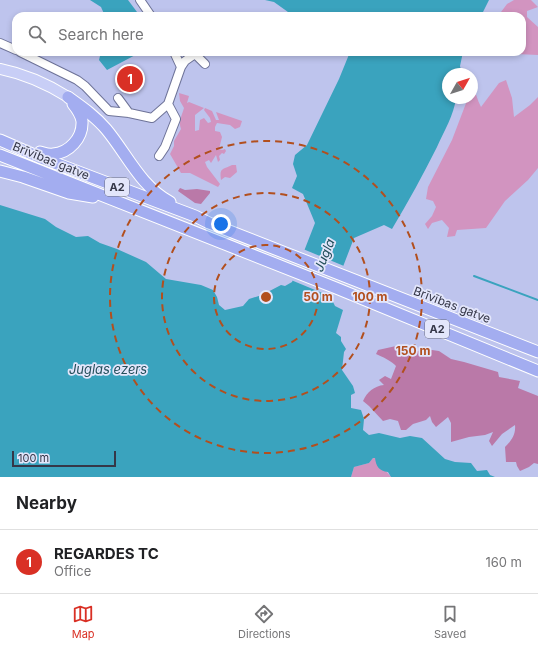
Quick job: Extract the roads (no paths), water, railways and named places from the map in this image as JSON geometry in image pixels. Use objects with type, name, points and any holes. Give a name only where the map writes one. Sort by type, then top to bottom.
[{"type":"highway","points":[[5,142],[24,146],[51,155],[69,148],[76,141],[81,131],[82,121],[79,112],[68,97]]},
{"type":"highway","points":[[68,97],[96,118],[119,145],[135,171],[150,186],[166,200],[195,216]]},
{"type":"highway","name":"Brīvības gatve","points":[[5,142],[39,157],[195,216],[341,276],[538,352]]},
{"type":"highway","name":"Brīvības gatve","points":[[0,155],[336,288],[538,371]]},
{"type":"highway","points":[[0,171],[23,177],[69,193],[115,201]]},
{"type":"main road","points":[[0,69],[12,71],[44,83],[68,97]]},
{"type":"lane","points":[[140,0],[148,12]]},
{"type":"lane","points":[[0,43],[12,48]]},
{"type":"lane","points":[[28,56],[77,80],[85,86],[105,109],[109,111],[129,113],[152,118],[168,104],[181,68],[185,61],[191,56]]},
{"type":"lane","points":[[176,56],[181,68]]},
{"type":"lane","points":[[198,56],[205,64]]},
{"type":"lane","points":[[118,98],[129,113]]},
{"type":"lane","points":[[159,156],[165,148],[176,119],[168,104]]},
{"type":"water","points":[[90,0],[128,0],[137,12],[103,12],[101,7]]},
{"type":"water","points":[[265,0],[489,0],[483,12],[288,12],[274,2]]},
{"type":"water","points":[[100,56],[133,56],[107,70],[99,60]]},
{"type":"water","name":"Juglas ezers","points":[[348,56],[462,56],[460,68],[442,68],[442,104],[455,104],[437,147],[421,178],[392,229],[384,225],[354,238],[331,298],[335,306],[343,310],[336,333],[341,337],[341,341],[346,349],[344,352],[342,370],[353,386],[355,393],[351,395],[351,408],[361,410],[364,419],[363,430],[369,435],[379,433],[400,438],[410,436],[422,438],[445,459],[455,462],[471,463],[477,471],[487,470],[490,475],[495,477],[391,477],[388,472],[382,471],[378,468],[375,458],[373,458],[369,463],[354,467],[351,477],[0,477],[0,205],[45,219],[56,227],[76,237],[88,236],[100,243],[146,262],[166,279],[201,285],[213,290],[219,305],[225,310],[243,306],[249,299],[262,295],[281,285],[285,286],[292,282],[315,223],[303,194],[292,188],[297,176],[293,164],[295,155],[307,145]]},
{"type":"waterway","points":[[474,276],[538,300]]},
{"type":"place","name":"REGARDES TC","points":[[130,79]]},
{"type":"water label","name":"Jugla","points":[[324,255]]}]
